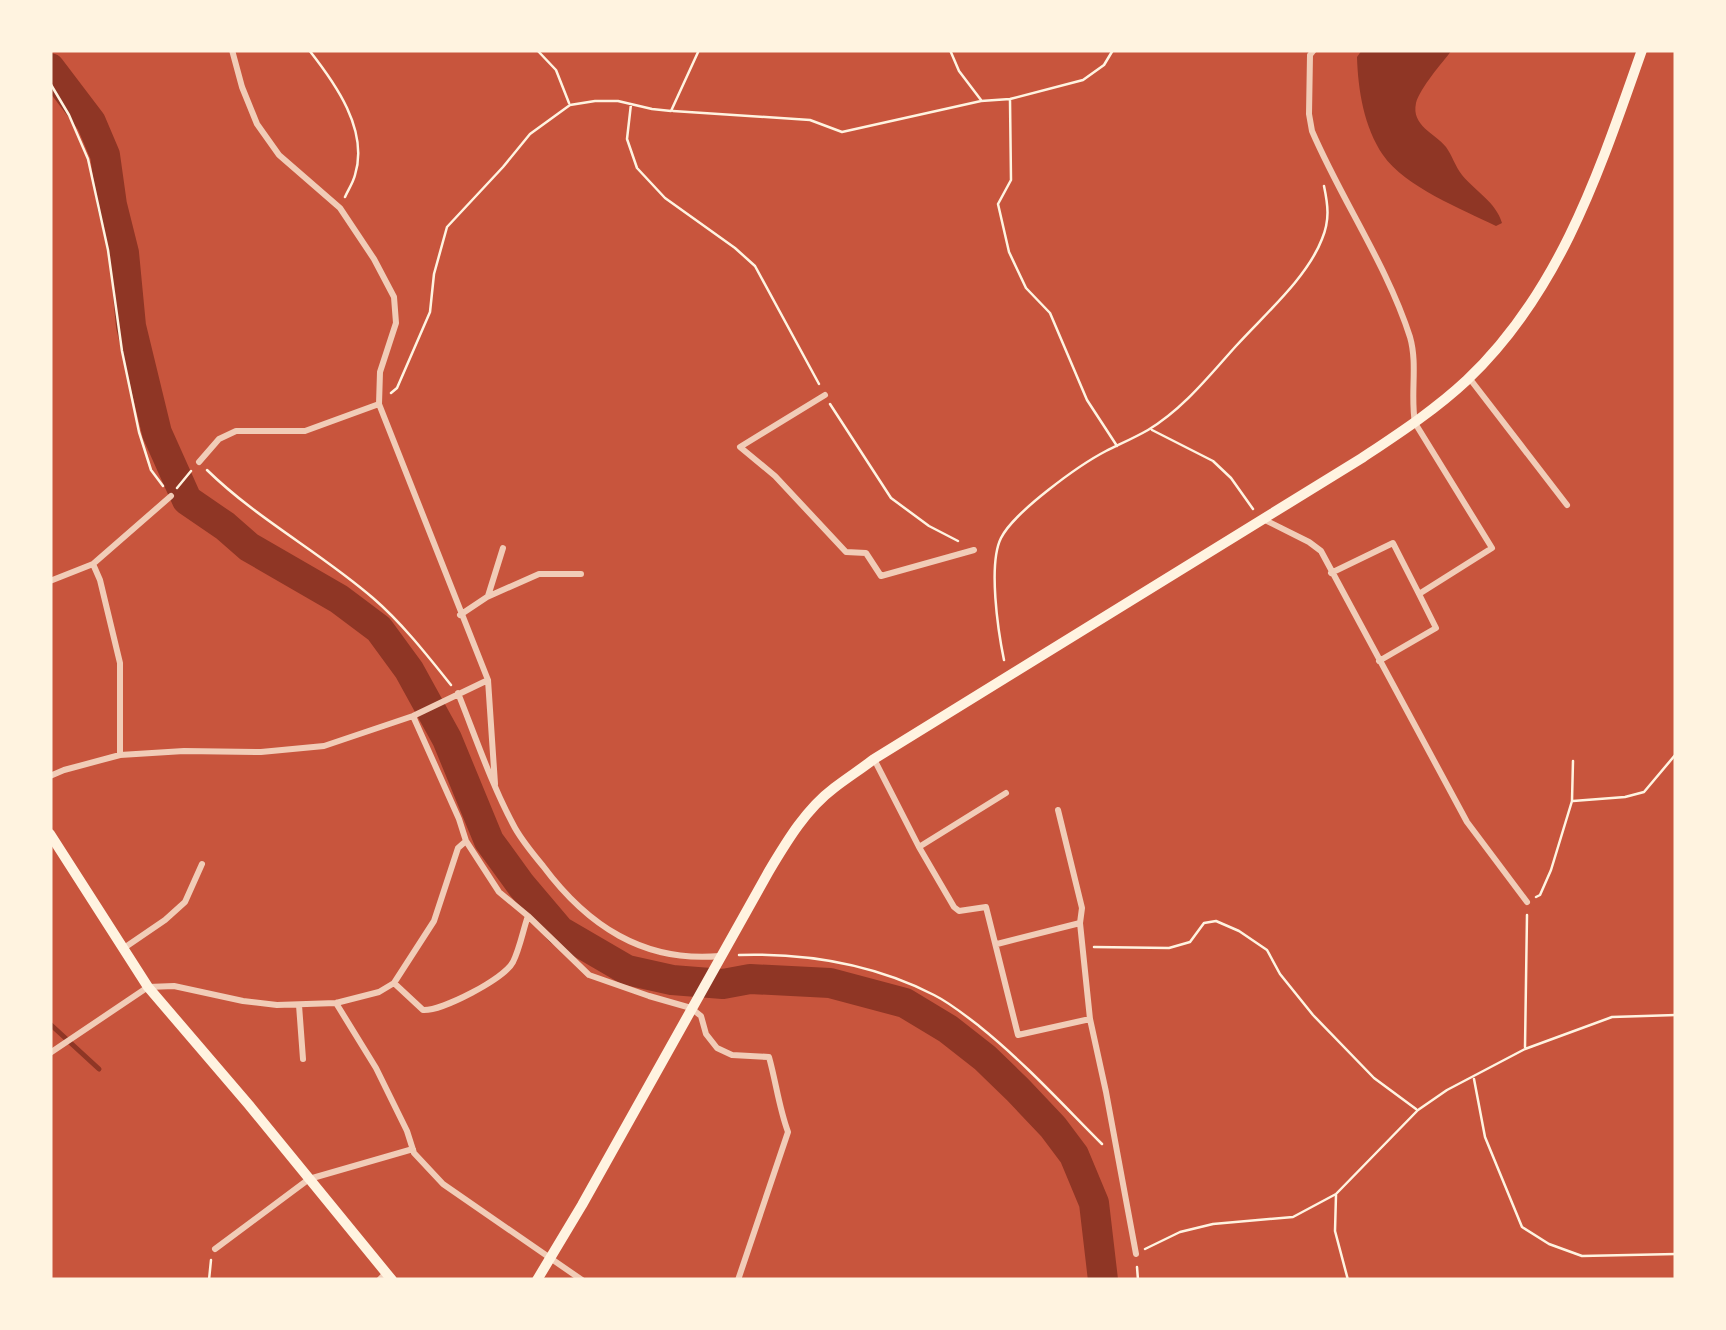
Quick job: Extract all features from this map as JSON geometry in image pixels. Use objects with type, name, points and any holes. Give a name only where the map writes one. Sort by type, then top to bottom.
[{"type":"main road","points":[[537,1280],[798,826],[831,790],[874,760],[1362,458],[1415,423],[1469,378],[1506,338],[1568,244],[1642,50]]},
{"type":"main road","points":[[50,834],[148,987],[249,1105],[385,1278]]},
{"type":"street","points":[[232,50],[257,124],[279,155],[340,208],[394,297],[396,323],[380,372],[379,404],[488,680],[495,784]]},
{"type":"street","points":[[1300,50],[1312,52],[1312,131],[1387,282],[1411,342],[1415,423],[1492,548],[1419,594]]},
{"type":"street","points":[[1469,378],[1566,506]]},
{"type":"street","points":[[825,394],[740,448],[774,476],[846,552],[866,554],[882,576],[974,550]]},
{"type":"street","points":[[199,462],[219,440],[236,430],[304,431],[379,404]]},
{"type":"street","points":[[50,581],[93,564],[171,496]]},
{"type":"street","points":[[1262,519],[1321,551],[1467,822],[1527,902]]},
{"type":"street","points":[[1331,573],[1393,543],[1436,628],[1380,661]]},
{"type":"street","points":[[488,597],[503,548]]},
{"type":"street","points":[[93,564],[120,663],[120,755]]},
{"type":"street","points":[[460,615],[488,597],[539,574],[582,574]]},
{"type":"street","points":[[50,776],[120,755],[261,752],[324,746],[413,716],[488,680]]},
{"type":"street","points":[[458,693],[516,830],[572,903],[594,922],[628,942],[661,952],[705,958],[720,956]]},
{"type":"street","points":[[413,716],[466,841],[499,892],[589,975],[692,1008],[701,1016],[706,1034],[717,1048],[732,1055],[769,1057],[788,1132],[738,1280]]},
{"type":"street","points":[[874,760],[954,907],[959,911],[986,907],[1018,1035],[1090,1019]]},
{"type":"street","points":[[919,847],[1006,793]]},
{"type":"street","points":[[1058,810],[1082,908],[1080,923],[1090,1019],[1136,1254]]},
{"type":"street","points":[[50,1053],[148,987],[174,986],[243,1001],[299,1004],[336,1003],[380,992],[394,983],[434,921],[458,848],[466,841]]},
{"type":"street","points":[[124,948],[185,902],[202,864]]},
{"type":"street","points":[[394,983],[423,1010],[442,1008],[502,974],[512,964],[528,916]]},
{"type":"street","points":[[997,944],[1080,923]]},
{"type":"street","points":[[336,1003],[376,1068],[414,1153],[443,1184],[582,1280]]},
{"type":"street","points":[[299,1004],[303,1060]]},
{"type":"street","points":[[215,1249],[309,1179],[413,1148]]},
{"type":"path","points":[[308,50],[352,116],[358,145],[356,173],[340,208]]},
{"type":"path","points":[[537,50],[556,70],[570,105]]},
{"type":"path","points":[[672,111],[700,50]]},
{"type":"path","points":[[950,50],[982,101]]},
{"type":"path","points":[[379,404],[397,388],[430,312],[434,274],[447,227],[530,134],[570,105],[618,101],[672,111],[810,120],[842,132],[982,101],[1010,99],[1084,80],[1104,65],[1113,50]]},
{"type":"path","points":[[50,83],[88,159],[108,250],[122,351],[151,470],[171,496],[199,462],[226,488],[375,599],[458,693]]},
{"type":"path","points":[[1010,99],[1012,180],[998,204],[1009,252],[1026,288],[1050,313],[1087,400],[1117,446]]},
{"type":"path","points":[[632,104],[627,139],[637,168],[665,198],[755,266],[825,394],[891,498],[929,526],[974,550]]},
{"type":"path","points":[[1008,676],[998,631],[994,560],[1001,537],[1057,484],[1103,452],[1150,429],[1189,398],[1285,294],[1320,245],[1328,222],[1329,207],[1319,166],[1323,156]]},
{"type":"path","points":[[1150,429],[1213,461],[1262,519]]},
{"type":"path","points":[[1572,801],[1644,792],[1676,754]]},
{"type":"path","points":[[1525,1049],[1527,902],[1540,895],[1552,870],[1572,801],[1573,762]]},
{"type":"path","points":[[1082,947],[1169,948],[1190,942],[1204,924],[1216,921],[1240,931],[1267,950],[1280,974],[1313,1015],[1374,1078],[1418,1110]]},
{"type":"path","points":[[720,956],[762,954],[837,962],[874,970],[937,996],[997,1042],[1116,1153]]},
{"type":"path","points":[[1138,1280],[1136,1254],[1180,1232],[1213,1224],[1292,1217],[1336,1194],[1418,1110],[1525,1049],[1612,1016],[1676,1015]]},
{"type":"path","points":[[1474,1078],[1485,1137],[1522,1227],[1549,1244],[1582,1256],[1676,1254]]},
{"type":"path","points":[[1336,1194],[1335,1232],[1348,1280]]},
{"type":"path","points":[[209,1280],[215,1249]]},
{"type":"shaded area","points":[[1362,50],[1452,50],[1418,97],[1417,118],[1446,147],[1462,175],[1490,203],[1502,223],[1496,226],[1435,196],[1405,177],[1383,155],[1371,133],[1361,95],[1357,57]]},
{"type":"waterway","points":[[50,68],[91,122],[105,155],[124,253],[131,326],[157,433],[187,500],[249,547],[339,599],[379,629],[409,670],[447,739],[489,841],[560,931],[627,970],[672,980],[723,984],[750,979],[830,983],[905,1003],[948,1029],[1018,1090],[1074,1155],[1094,1203],[1103,1280]]},
{"type":"waterway","points":[[50,1024],[99,1069]]}]
